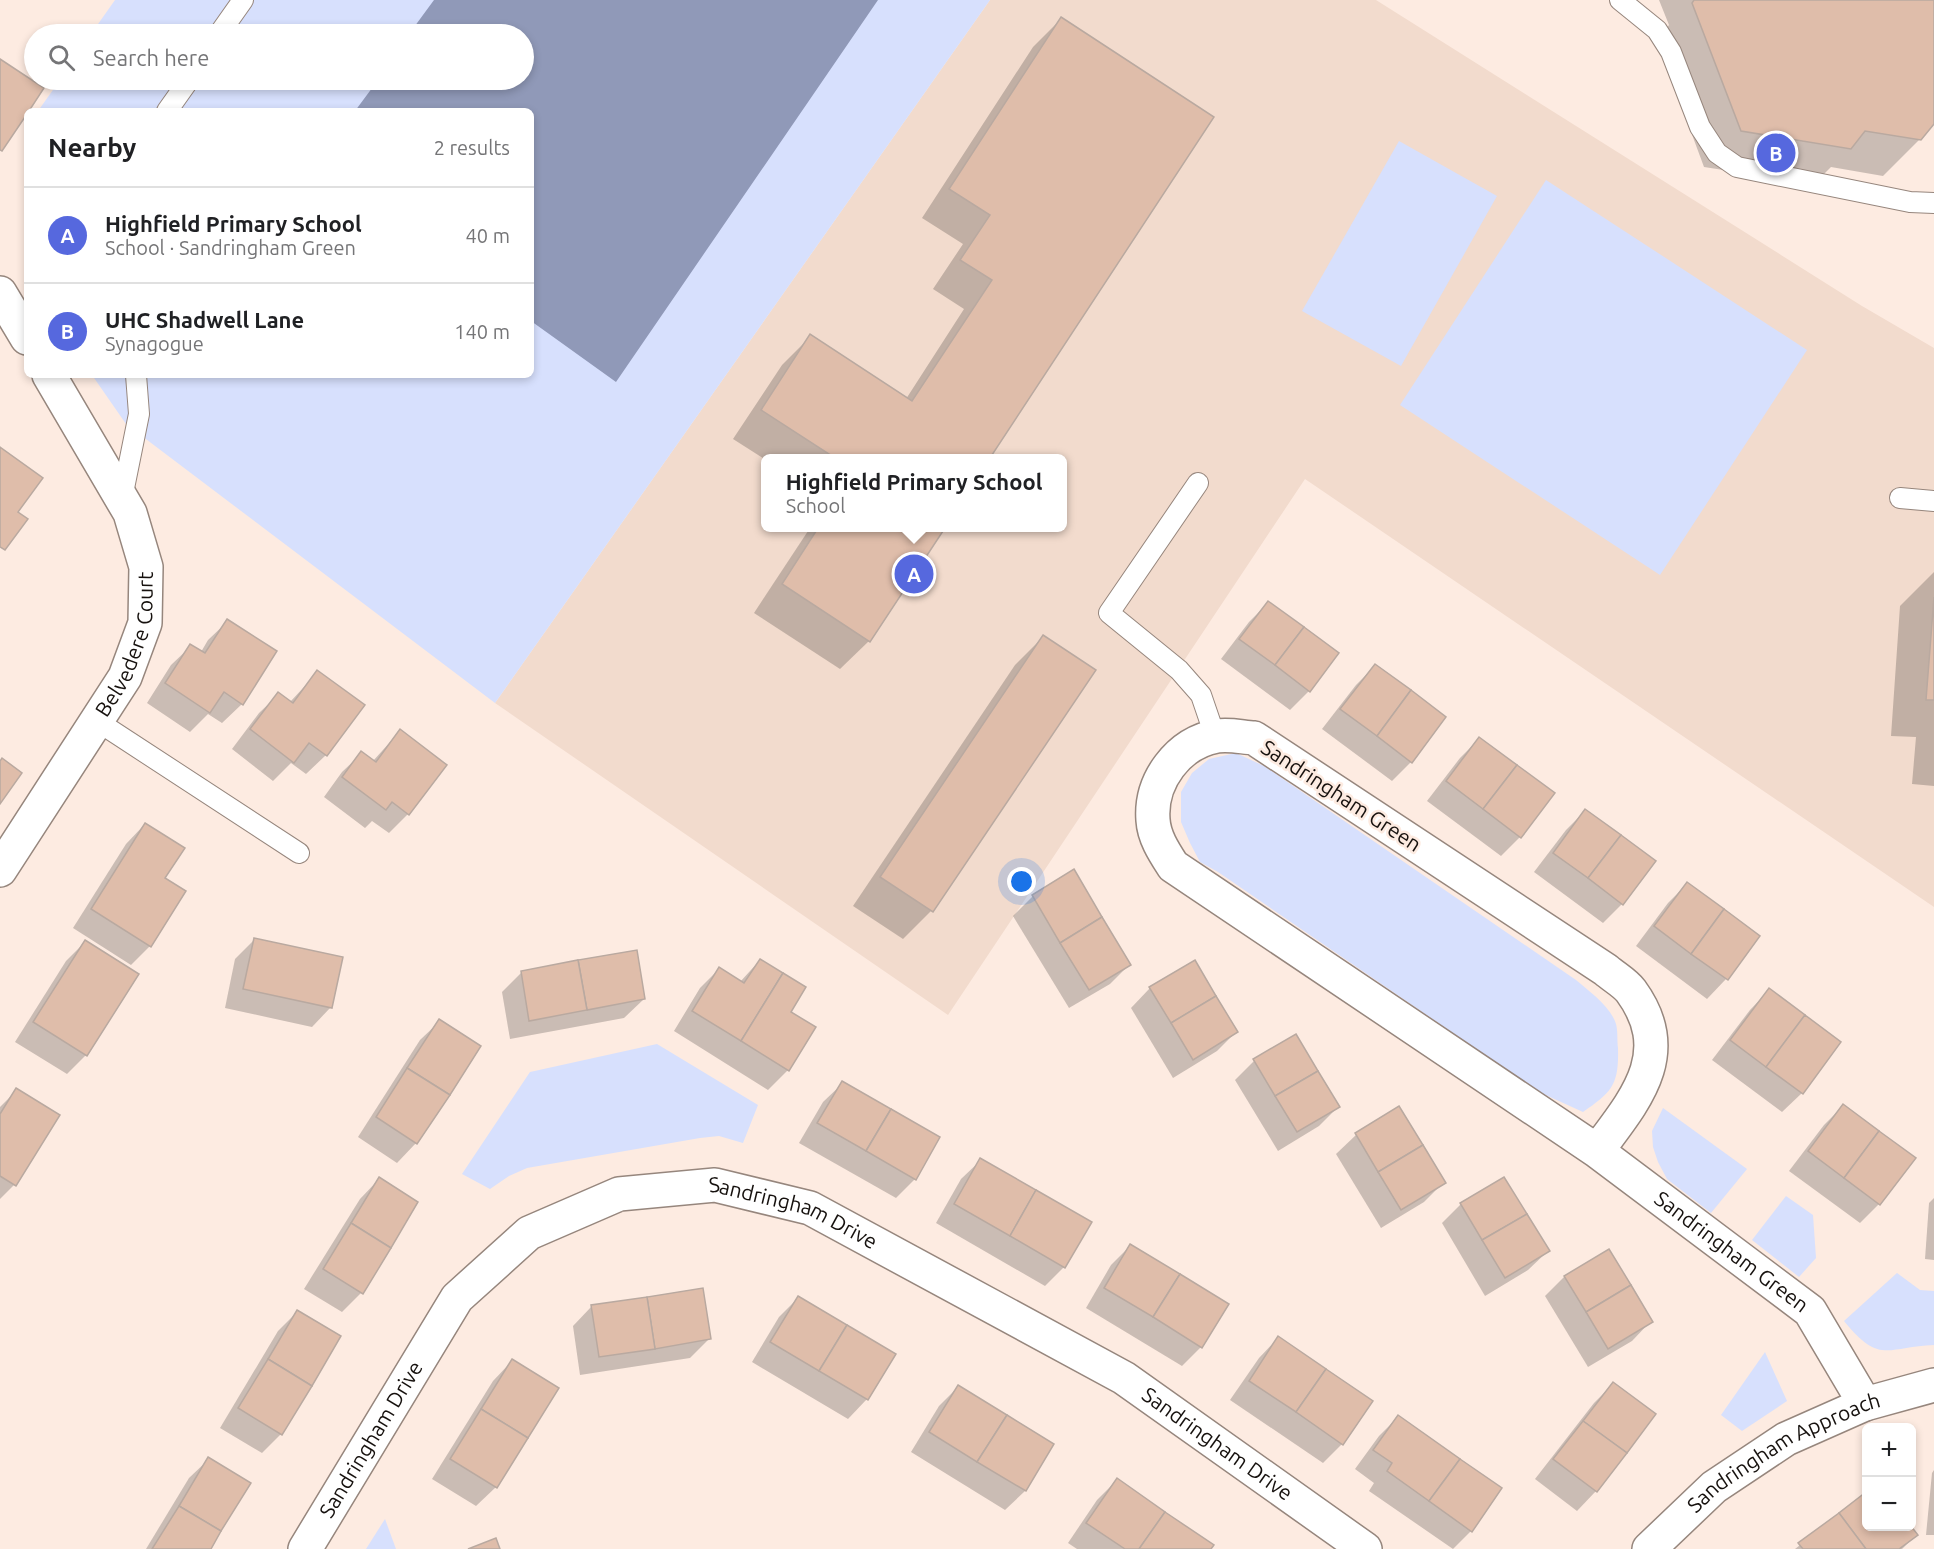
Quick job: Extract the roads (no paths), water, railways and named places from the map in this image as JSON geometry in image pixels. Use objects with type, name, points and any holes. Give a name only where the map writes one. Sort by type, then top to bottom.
[{"type":"street","points":[[0,293],[24,333]]},
{"type":"street","name":"Belvedere Court","points":[[0,870],[125,676],[145,623],[146,567],[130,513],[51,378]]},
{"type":"street","name":"Sandringham Green","points":[[1597,1151],[1632,1104],[1646,1077],[1651,1046],[1645,1016],[1629,990],[1606,970],[1254,738],[1215,736],[1181,752],[1164,772],[1155,795],[1153,821],[1160,845],[1173,866],[1597,1151],[1810,1311],[1865,1404]]},
{"type":"street","name":"Sandringham Drive","points":[[305,1549],[457,1298],[529,1233],[619,1194],[716,1185],[810,1208],[1124,1378],[1365,1549]]},
{"type":"street","name":"Sandringham Approach","points":[[1649,1549],[1714,1487],[1786,1439],[1865,1404],[1934,1385]]},
{"type":"lane","points":[[226,24],[243,0]]},
{"type":"lane","points":[[1620,0],[1657,30],[1671,52],[1700,127],[1717,153],[1737,167],[1910,202],[1934,203]]},
{"type":"lane","points":[[169,108],[182,90]]},
{"type":"lane","points":[[122,498],[138,414],[136,378]]},
{"type":"lane","points":[[1198,483],[1108,613],[1179,670],[1201,695],[1215,736]]},
{"type":"lane","points":[[1900,498],[1934,501]]},
{"type":"lane","points":[[96,721],[299,853]]},
{"type":"place","name":"UHC Shadwell Lane","points":[[1776,153]]},
{"type":"place","name":"Highfield Primary School","points":[[914,574]]}]
